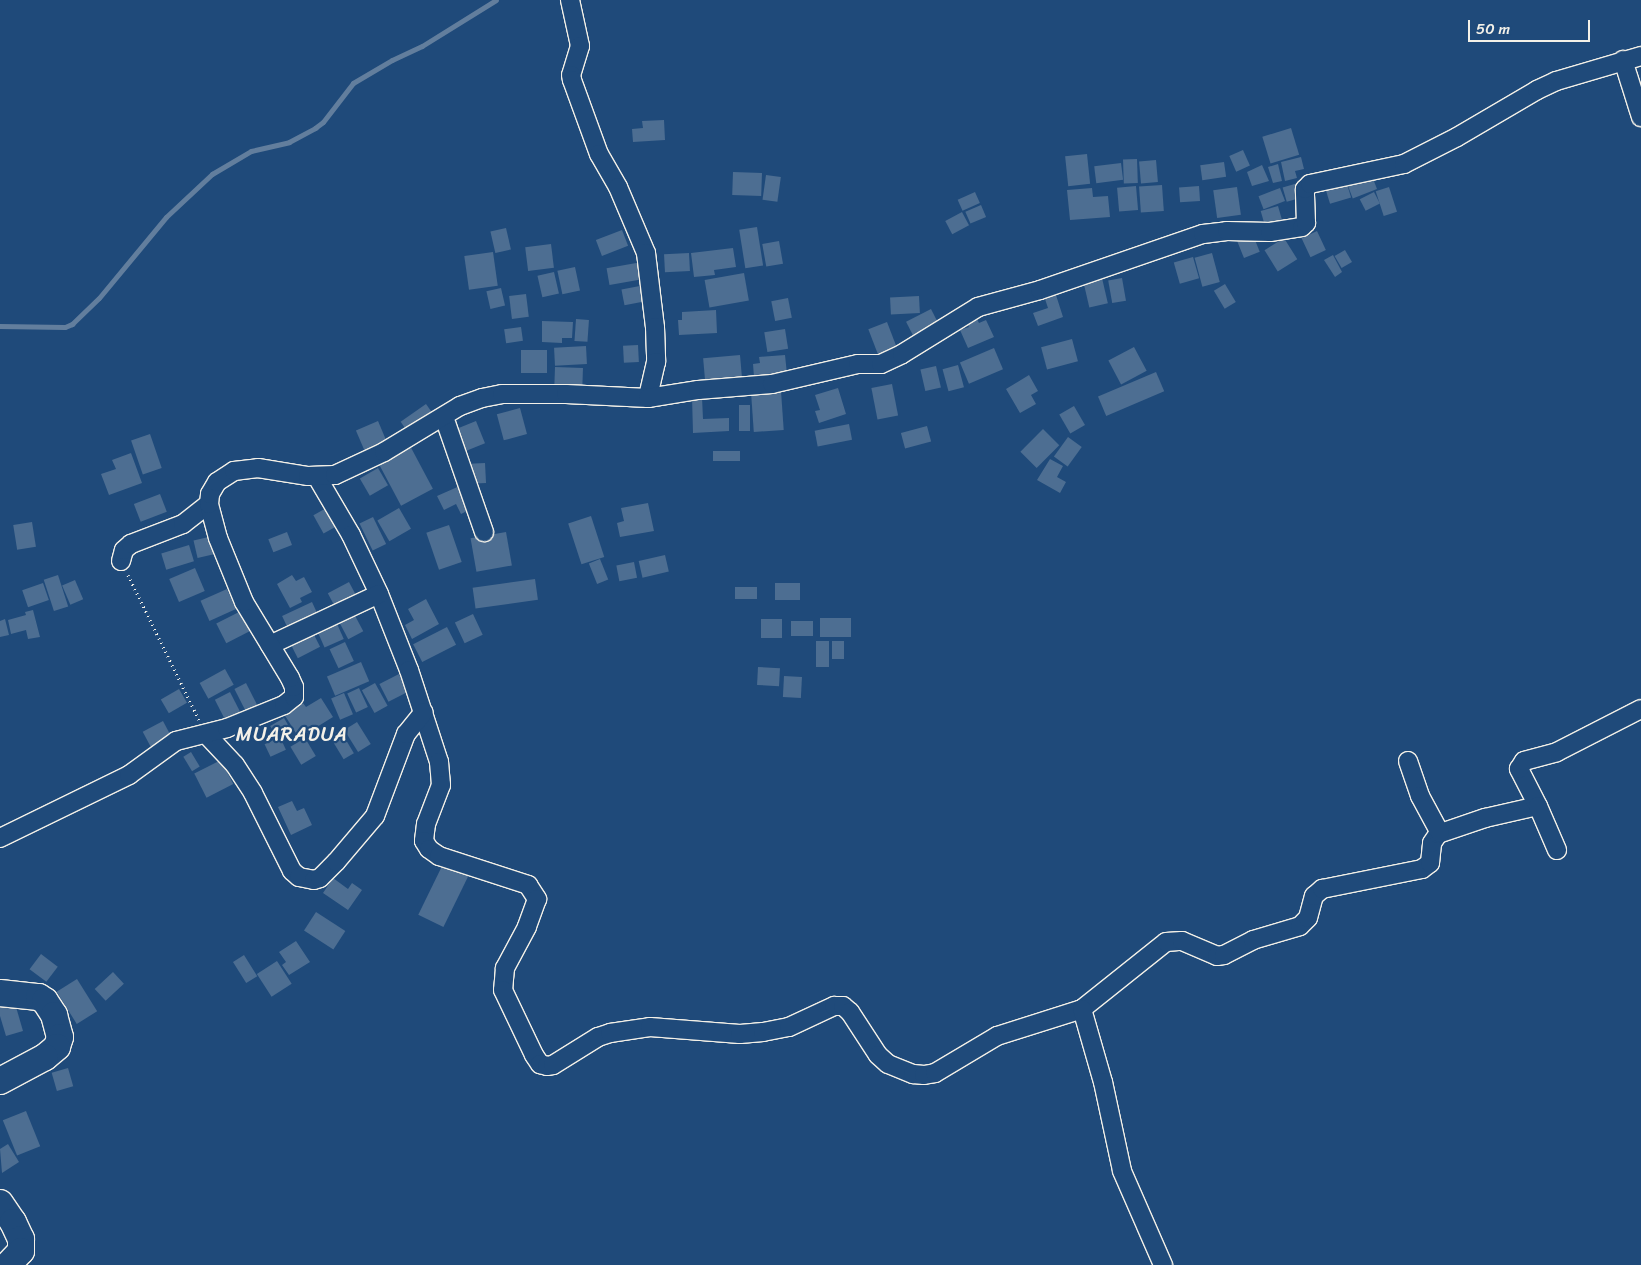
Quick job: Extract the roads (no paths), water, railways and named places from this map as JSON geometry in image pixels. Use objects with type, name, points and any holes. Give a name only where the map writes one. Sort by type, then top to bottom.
[{"type":"street","points":[[570,0],[580,46],[571,75],[572,80],[599,154],[618,187],[646,254],[655,327],[656,362],[648,398]]},
{"type":"street","points":[[0,838],[129,775],[176,741],[227,728],[284,705],[294,697],[294,687],[250,614],[221,548],[210,504],[210,494],[217,482],[234,471],[245,468],[276,470],[317,477],[334,475],[351,468],[444,417],[460,406],[482,398],[502,394],[566,394],[648,398],[698,390],[772,384],[858,364],[881,364],[902,354],[978,307],[1040,290],[1203,234],[1227,231],[1261,233],[1302,227],[1306,223],[1305,189],[1310,184],[1404,164],[1442,146],[1536,90],[1556,81],[1641,56]]},
{"type":"street","points":[[1623,60],[1641,117]]},
{"type":"street","points":[[444,417],[484,532]]},
{"type":"street","points":[[317,477],[351,535],[379,594],[424,712],[439,762],[441,785],[426,824],[424,841],[429,849],[439,856],[528,885],[537,899],[527,927],[505,968],[502,979],[503,990],[508,1002],[540,1064],[547,1066],[553,1065],[598,1037],[619,1031],[650,1028],[740,1034],[762,1032],[789,1027],[834,1006],[843,1006],[850,1012],[878,1055],[888,1064],[912,1074],[924,1075],[934,1073],[997,1036],[1082,1009],[1166,942],[1182,941],[1217,956],[1224,955],[1252,940],[1300,926],[1308,918],[1314,896],[1322,888],[1422,869],[1430,863],[1433,839],[1440,833],[1485,818],[1538,806]]},
{"type":"street","points":[[121,561],[124,550],[130,544],[183,524],[210,504]]},
{"type":"street","points":[[270,645],[379,594]]},
{"type":"street","points":[[1557,850],[1538,806],[1518,769],[1521,763],[1571,745],[1594,731],[1641,709]]},
{"type":"street","points":[[206,734],[235,765],[244,779],[292,871],[299,876],[314,880],[320,878],[336,862],[375,816],[406,734],[424,712]]},
{"type":"street","points":[[1408,762],[1420,796],[1440,833]]},
{"type":"street","points":[[0,993],[39,997],[45,1001],[54,1015],[60,1037],[57,1046],[45,1057],[0,1082]]},
{"type":"street","points":[[1082,1009],[1109,1106],[1122,1171],[1163,1265]]},
{"type":"street","points":[[0,1203],[13,1222],[21,1239],[22,1251],[8,1265]]},
{"type":"waterway","points":[[0,326],[65,327],[72,324],[99,298],[166,217],[212,174],[251,151],[289,142],[315,128],[323,122],[353,83],[392,60],[422,46],[496,0]]},
{"type":"district","name":"MUARADUA","points":[[292,734]]}]
